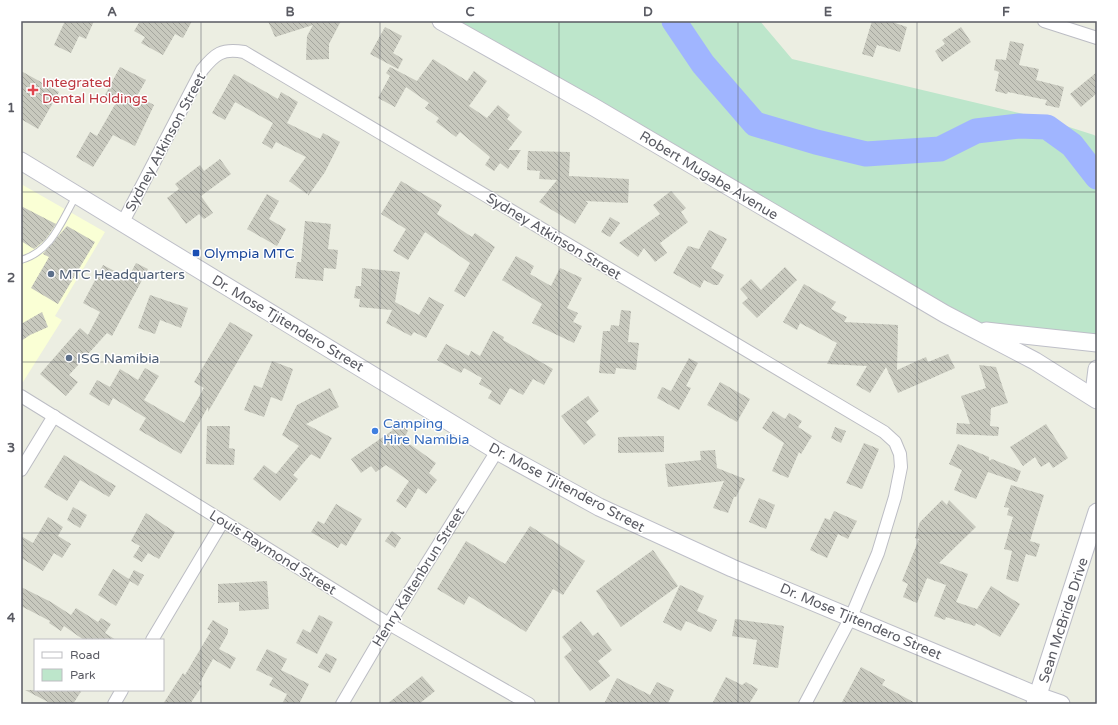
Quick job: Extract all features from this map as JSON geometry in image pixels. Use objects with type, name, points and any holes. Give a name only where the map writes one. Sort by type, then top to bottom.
[{"type":"street","name":"Robert Mugabe Avenue","points":[[441,21],[592,106],[945,314],[1035,361],[1097,400]]},
{"type":"street","points":[[1044,21],[1097,38]]},
{"type":"street","name":"Sydney Atkinson Street","points":[[123,222],[202,70],[210,60],[222,51],[232,50],[244,52],[884,432],[895,442],[900,454],[901,467],[899,481],[878,553],[851,617],[804,704]]},
{"type":"street","name":"Dr. Mose Tjitendero Street","points":[[21,162],[123,222],[497,451],[599,507],[732,568],[851,617],[1037,700],[1061,704]]},
{"type":"street","name":"Robert Mugabe Avenue","points":[[976,330],[1097,343]]},
{"type":"street","points":[[1097,369],[1095,385],[1097,395]]},
{"type":"street","name":"Louis Raymond Street","points":[[21,396],[389,624],[528,704]]},
{"type":"street","points":[[21,470],[54,416]]},
{"type":"street","name":"Henry Kaltenbrun Street","points":[[342,704],[389,624],[497,451]]},
{"type":"street","name":"Sean McBride Drive","points":[[1037,700],[1097,512]]},
{"type":"street","points":[[153,639],[223,521]]},
{"type":"street","points":[[114,704],[121,691]]},
{"type":"lane","points":[[21,260],[33,257],[48,246],[77,195]]},
{"type":"shaded area","name":"MTC Headquarters","points":[[21,184],[105,232],[55,316],[62,320],[23,382],[21,381]]},
{"type":"green space","points":[[441,21],[760,21],[792,59],[1044,119],[1094,135],[1097,137],[1097,344],[976,330]]},
{"type":"building","points":[[65,21],[94,21],[86,39],[79,36],[71,53],[54,45]]},
{"type":"building","points":[[140,21],[192,21],[183,38],[175,34],[163,55],[141,43],[145,37],[134,31]]},
{"type":"building","points":[[268,21],[341,21],[329,44],[329,59],[306,60],[307,36],[313,25],[275,37]]},
{"type":"building","points":[[872,21],[889,21],[907,27],[900,52],[877,45],[873,57],[862,54]]},
{"type":"building","points":[[385,27],[402,36],[393,53],[403,59],[398,69],[370,54]]},
{"type":"building","points":[[961,27],[971,42],[942,62],[935,51],[945,44],[942,40]]},
{"type":"building","points":[[1010,41],[1024,44],[1019,65],[1039,69],[1036,80],[1064,87],[1059,108],[1045,105],[1047,100],[1008,92],[1007,94],[995,91],[999,72],[994,70],[996,59],[1006,60]]},
{"type":"building","points":[[433,59],[467,81],[474,71],[487,81],[469,106],[487,118],[498,105],[510,115],[507,119],[522,132],[508,150],[521,150],[508,169],[500,163],[494,171],[485,165],[490,157],[460,132],[456,137],[436,122],[439,118],[425,108],[429,103],[406,87],[395,107],[378,98],[390,76],[386,73],[390,67],[417,81]]},
{"type":"building","points":[[120,67],[146,80],[137,96],[154,105],[135,146],[113,135],[93,167],[76,157],[90,132],[97,136],[117,101],[105,95]]},
{"type":"building","points":[[21,71],[59,92],[38,129],[21,119]]},
{"type":"building","points":[[1097,72],[1097,93],[1081,107],[1070,94]]},
{"type":"building","points":[[234,74],[278,99],[281,92],[298,102],[287,123],[320,139],[323,133],[340,142],[325,172],[308,196],[309,190],[307,194],[289,181],[306,157],[276,142],[272,149],[262,143],[273,123],[235,102],[225,120],[212,113]]},
{"type":"building","points":[[528,151],[570,152],[569,176],[629,179],[628,203],[585,201],[588,203],[575,224],[539,202],[557,180],[539,179],[540,171],[527,170]]},
{"type":"building","points":[[220,159],[231,174],[201,196],[213,213],[204,219],[199,214],[186,224],[167,198],[179,189],[175,184],[200,165],[204,171]]},
{"type":"building","points":[[401,181],[442,205],[437,214],[472,237],[475,233],[495,247],[465,297],[454,291],[470,263],[425,232],[408,260],[393,251],[406,229],[381,214]]},
{"type":"building","points":[[671,191],[686,208],[681,212],[688,222],[660,243],[667,253],[655,262],[644,248],[638,257],[619,243],[660,214],[653,205]]},
{"type":"building","points":[[267,194],[279,201],[269,219],[286,229],[277,246],[247,229]]},
{"type":"building","points":[[21,206],[56,224],[45,240],[34,249],[21,241]]},
{"type":"building","points":[[610,217],[620,223],[610,237],[601,232]]},
{"type":"building","points":[[305,221],[331,224],[328,249],[338,250],[336,269],[324,268],[323,281],[295,278],[297,262],[301,262]]},
{"type":"building","points":[[67,226],[95,242],[58,304],[31,288],[49,257],[43,254]]},
{"type":"building","points":[[709,230],[727,239],[711,268],[724,275],[718,285],[714,285],[704,280],[700,288],[673,273],[688,246],[699,249]]},
{"type":"building","points":[[516,256],[534,266],[530,274],[551,286],[560,268],[582,278],[567,308],[578,313],[573,322],[582,326],[574,343],[532,323],[542,304],[502,280]]},
{"type":"building","points":[[136,263],[148,269],[112,336],[107,333],[69,375],[78,382],[66,396],[40,374],[80,328],[88,335],[100,312],[83,303],[103,265],[128,278]]},
{"type":"building","points":[[785,267],[797,280],[757,318],[742,303],[748,298],[740,289],[751,279],[761,290]]},
{"type":"building","points":[[362,268],[400,272],[395,302],[419,315],[429,297],[444,305],[426,338],[414,332],[411,336],[386,323],[392,310],[359,307],[360,299],[354,298],[356,286],[361,286]]},
{"type":"building","points":[[804,284],[836,302],[831,309],[847,317],[844,322],[898,325],[897,370],[926,357],[928,362],[948,354],[955,368],[898,393],[886,367],[870,393],[856,385],[867,366],[827,364],[837,343],[800,323],[797,330],[783,322]]},
{"type":"building","points":[[150,295],[188,308],[181,328],[160,320],[155,334],[138,328]]},
{"type":"building","points":[[621,310],[631,311],[628,342],[639,343],[636,370],[616,368],[615,374],[599,373],[603,331],[610,331],[611,325],[619,326]]},
{"type":"building","points":[[42,312],[48,327],[21,341],[21,324]]},
{"type":"building","points":[[230,322],[253,335],[208,412],[208,407],[181,454],[139,430],[146,418],[113,398],[109,406],[89,394],[97,380],[110,387],[120,369],[138,380],[145,368],[159,376],[144,400],[184,423],[204,388],[194,382]]},
{"type":"building","points":[[493,331],[504,337],[503,340],[553,369],[544,385],[533,379],[523,395],[510,388],[500,405],[488,398],[492,391],[479,384],[482,378],[464,368],[461,373],[437,360],[446,344],[469,356],[471,351],[480,356]]},
{"type":"building","points":[[689,358],[698,363],[686,386],[691,388],[679,410],[657,398],[662,387],[671,391]]},
{"type":"building","points":[[272,361],[293,369],[282,401],[271,397],[264,417],[244,410],[254,385],[262,388]]},
{"type":"building","points":[[979,365],[996,367],[1008,403],[991,408],[990,426],[999,427],[998,436],[956,434],[957,423],[970,424],[961,396],[986,388]]},
{"type":"building","points":[[720,382],[750,399],[737,422],[707,405]]},
{"type":"building","points":[[330,388],[339,407],[306,424],[332,438],[320,459],[311,454],[293,475],[298,479],[280,501],[253,479],[264,465],[276,474],[299,446],[282,435],[297,405]]},
{"type":"building","points":[[588,396],[599,411],[586,422],[596,435],[584,445],[561,416]]},
{"type":"building","points":[[773,411],[785,419],[789,413],[802,421],[798,427],[812,436],[801,454],[799,452],[788,478],[772,471],[784,443],[762,428]]},
{"type":"building","points":[[398,419],[408,430],[404,440],[436,463],[429,473],[437,480],[426,494],[418,488],[406,508],[396,501],[409,481],[386,465],[376,472],[371,466],[361,473],[351,459],[393,430],[389,427]]},
{"type":"building","points":[[1046,424],[1068,458],[1053,468],[1049,462],[1041,467],[1035,457],[1023,466],[1010,447]]},
{"type":"building","points":[[207,426],[230,426],[229,448],[235,449],[234,465],[206,464]]},
{"type":"building","points":[[835,427],[846,431],[841,443],[831,438]]},
{"type":"building","points":[[664,436],[664,452],[618,453],[618,437]]},
{"type":"building","points":[[864,443],[879,449],[862,489],[846,483]]},
{"type":"building","points":[[958,444],[989,457],[989,461],[992,459],[1021,471],[1017,482],[988,472],[976,499],[954,490],[962,470],[949,464]]},
{"type":"building","points":[[715,450],[717,468],[745,479],[736,497],[734,497],[728,513],[713,508],[724,481],[668,487],[665,464],[701,460],[700,451]]},
{"type":"building","points":[[64,455],[116,486],[109,497],[80,480],[67,501],[44,487]]},
{"type":"building","points":[[1011,485],[1044,495],[1030,541],[1040,544],[1036,557],[1026,554],[1018,582],[1006,579],[1012,551],[1004,549],[1013,517],[1007,515],[1009,508],[1004,507]]},
{"type":"building","points":[[759,498],[775,505],[766,529],[749,522]]},
{"type":"building","points":[[942,500],[947,505],[949,500],[976,527],[939,563],[968,574],[956,602],[977,609],[991,586],[1020,604],[1000,637],[976,623],[975,626],[946,617],[945,620],[934,616],[946,585],[927,578],[917,603],[903,597],[908,584],[902,581],[919,539],[915,538],[920,522]]},
{"type":"building","points":[[336,504],[362,519],[346,546],[341,543],[338,548],[311,532],[318,521],[324,524]]},
{"type":"building","points":[[73,507],[87,515],[80,528],[67,520]]},
{"type":"building","points":[[834,511],[857,521],[848,539],[838,534],[827,558],[810,550],[825,518],[830,520]]},
{"type":"building","points":[[146,513],[175,532],[159,559],[148,553],[142,562],[133,557],[140,546],[131,541]]},
{"type":"building","points":[[48,517],[63,527],[58,536],[71,544],[62,558],[54,553],[43,571],[21,558],[21,536],[33,543]]},
{"type":"building","points":[[530,526],[585,561],[563,595],[553,589],[526,632],[469,596],[464,605],[437,589],[466,541],[505,564]]},
{"type":"building","points":[[392,531],[401,538],[395,548],[385,541]]},
{"type":"building","points":[[653,550],[678,586],[621,627],[596,591]]},
{"type":"building","points":[[113,569],[129,579],[134,570],[144,575],[138,586],[130,581],[116,606],[98,595]]},
{"type":"building","points":[[267,581],[269,609],[239,611],[239,602],[218,603],[218,584]]},
{"type":"building","points":[[680,585],[704,596],[697,611],[717,620],[711,632],[686,621],[681,631],[663,622]]},
{"type":"building","points":[[21,587],[51,602],[71,615],[76,608],[98,622],[101,618],[111,624],[105,633],[114,639],[83,639],[64,626],[61,631],[49,623],[50,621],[21,606]]},
{"type":"building","points":[[319,615],[333,622],[317,654],[296,643],[303,629],[310,633]]},
{"type":"building","points":[[735,619],[784,626],[778,668],[753,664],[757,640],[732,636]]},
{"type":"building","points":[[213,620],[228,629],[228,633],[219,649],[236,658],[230,669],[213,659],[199,684],[202,686],[190,704],[163,704],[183,673],[185,675],[211,631],[207,629]]},
{"type":"building","points":[[581,621],[593,636],[598,632],[612,650],[598,661],[610,676],[590,691],[564,657],[572,650],[562,637]]},
{"type":"building","points":[[267,649],[287,659],[281,670],[309,684],[299,704],[282,704],[287,694],[269,685],[273,678],[256,670]]},
{"type":"building","points":[[326,653],[337,659],[330,673],[318,667]]},
{"type":"building","points":[[861,667],[885,680],[882,685],[917,704],[841,704]]},
{"type":"building","points":[[422,676],[435,691],[419,704],[387,704]]},
{"type":"building","points":[[726,677],[742,685],[746,682],[758,689],[749,704],[712,704]]},
{"type":"building","points":[[617,678],[650,695],[657,682],[674,690],[668,703],[669,704],[604,704]]},
{"type":"building","points":[[25,690],[81,691],[73,704],[52,704]]},
{"type":"waterway","points":[[674,21],[703,64],[755,124],[816,142],[866,154],[940,149],[976,131],[1019,126],[1047,127],[1072,145],[1097,177]]},
{"type":"place","name":"Integrated Dental Holdings","points":[[33,90]]},
{"type":"place","name":"Olympia MTC","points":[[196,253]]},
{"type":"place","name":"MTC Headquarters","points":[[51,274]]},
{"type":"place","name":"ISG Namibia","points":[[69,358]]},
{"type":"place","name":"Camping Hire Namibia","points":[[375,431]]}]
